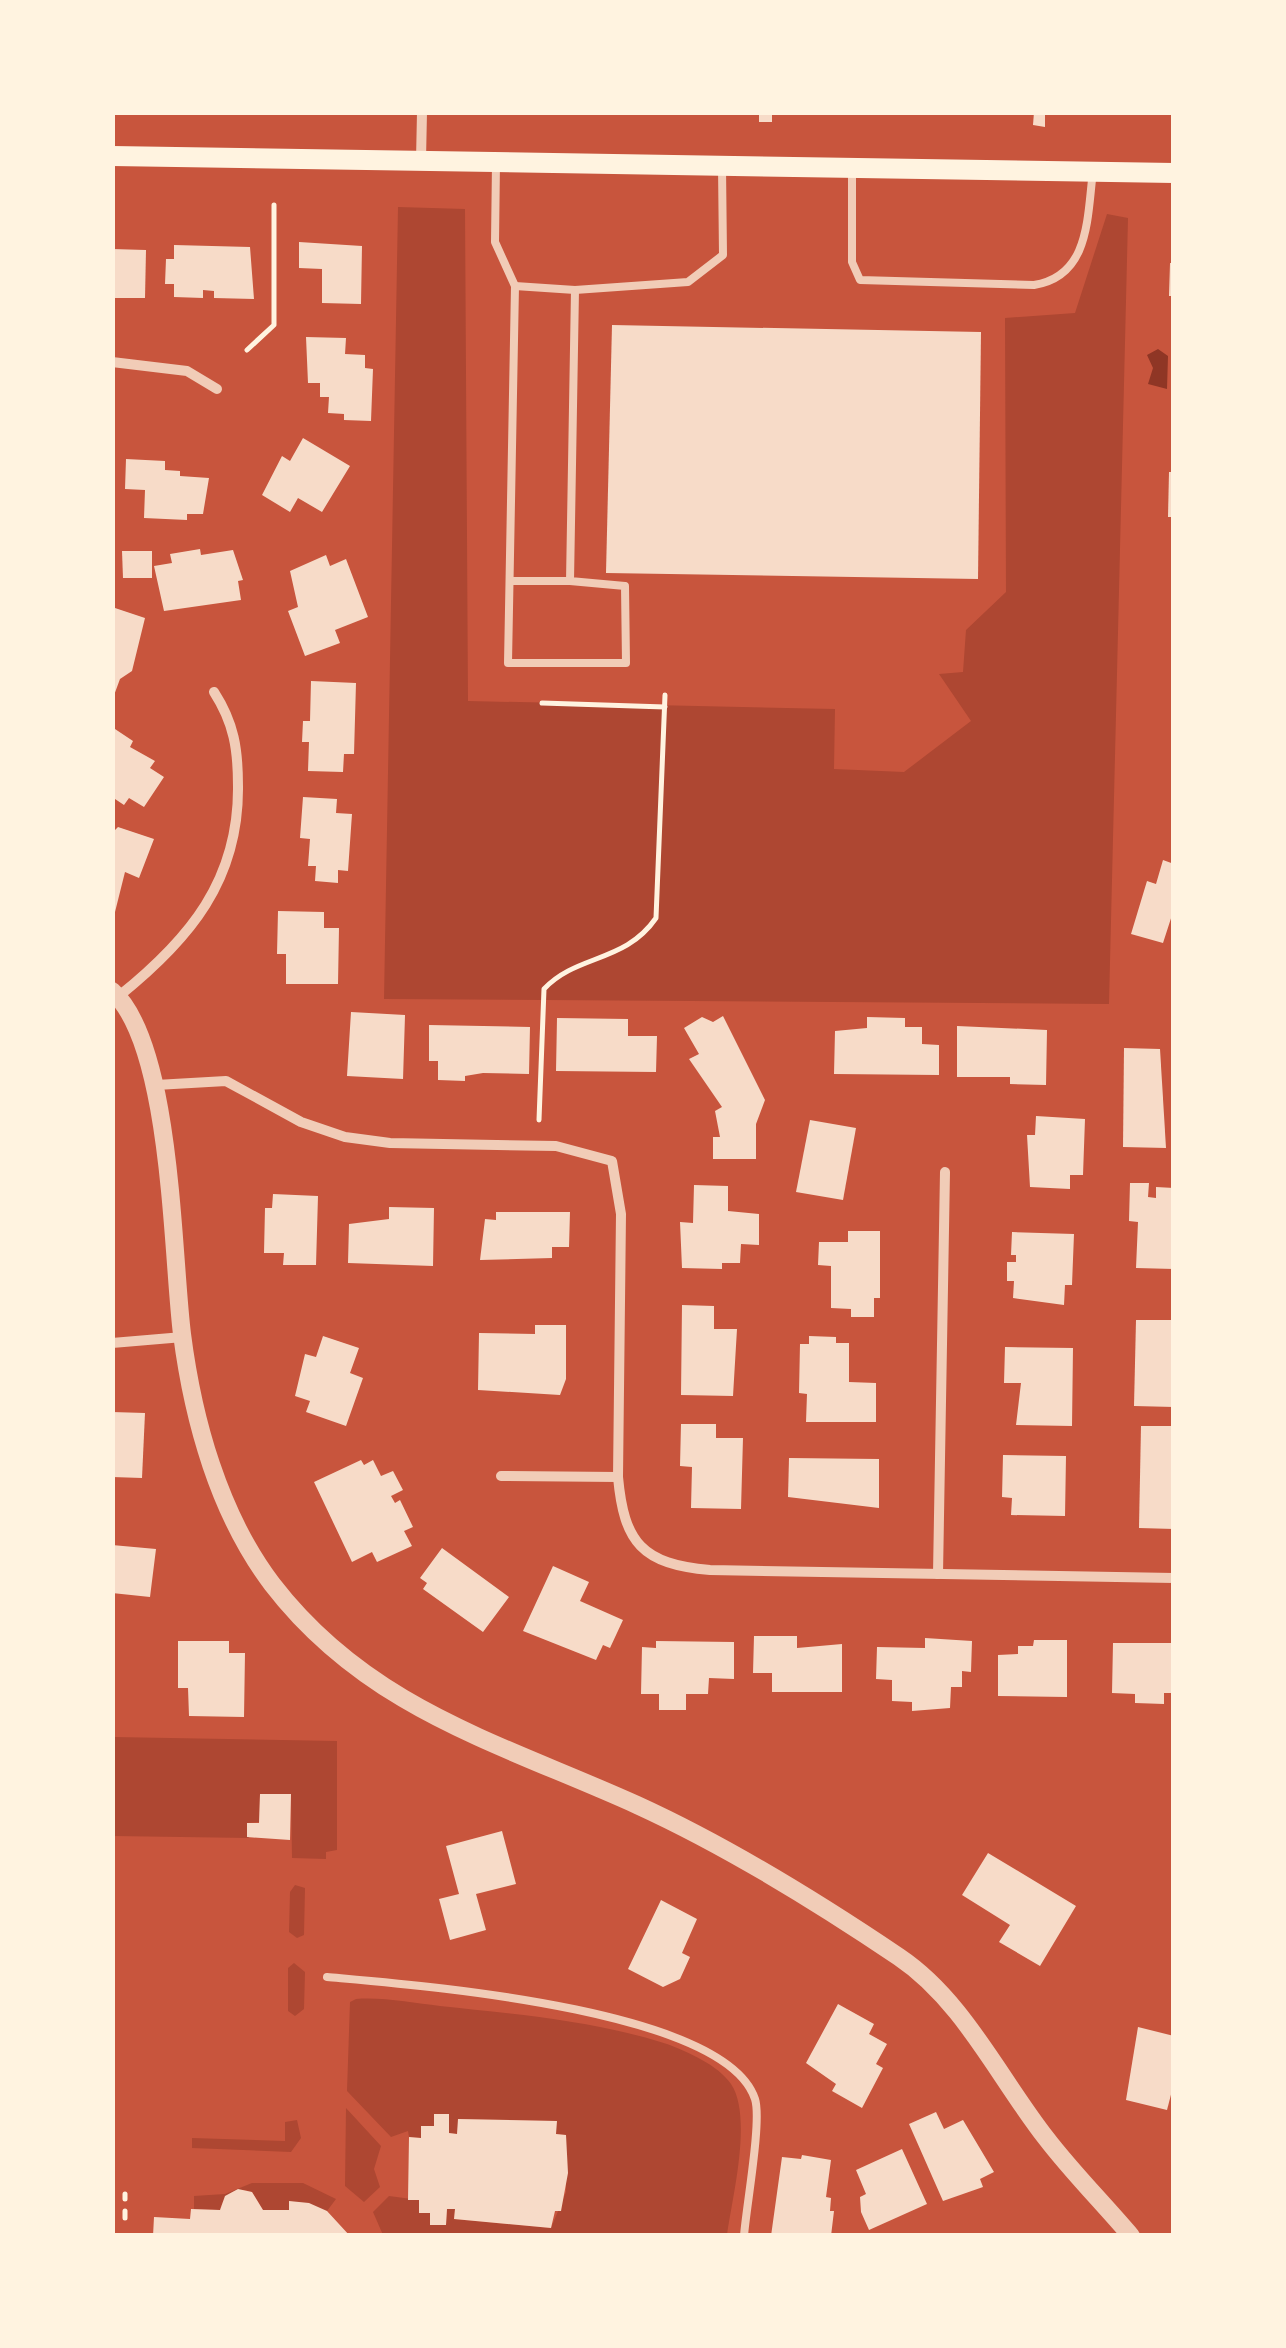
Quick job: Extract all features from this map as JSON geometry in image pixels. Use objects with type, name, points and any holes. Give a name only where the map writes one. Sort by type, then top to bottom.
[{"type":"main road","points":[[112,156],[1174,173]]},
{"type":"street","points":[[421,160],[422,112]]},
{"type":"street","points":[[112,362],[187,370],[217,390]]},
{"type":"street","points":[[214,692],[230,717],[238,751],[239,829],[230,860],[200,913],[147,973],[116,994],[141,1039],[156,1085],[182,1337],[196,1414],[222,1492],[272,1583],[326,1643],[372,1682],[427,1714],[708,1840],[905,1961],[962,2018],[1046,2138],[1131,2236]]},
{"type":"street","points":[[156,1085],[226,1081],[302,1122],[346,1136],[390,1143],[556,1146],[612,1161],[621,1214],[618,1477],[622,1518],[636,1544],[657,1560],[683,1568],[1174,1578]]},
{"type":"street","points":[[938,1574],[945,1172]]},
{"type":"street","points":[[112,1343],[182,1337]]},
{"type":"street","points":[[501,1476],[618,1477]]},
{"type":"lane","points":[[496,163],[495,242],[516,286],[508,663],[626,663],[625,586],[510,580]]},
{"type":"lane","points":[[516,286],[575,290],[688,282],[723,254],[722,166]]},
{"type":"lane","points":[[852,168],[852,262],[860,280],[1016,284],[1044,283],[1070,271],[1086,228],[1093,172]]},
{"type":"lane","points":[[570,581],[575,290]]},
{"type":"lane","points":[[328,1977],[461,1992],[636,2022],[688,2039],[716,2054],[742,2074],[756,2102],[744,2236]]},
{"type":"path","points":[[247,350],[274,325],[274,205]]},
{"type":"path","points":[[540,1120],[544,989],[575,968],[629,945],[643,936],[656,918],[665,695]]},
{"type":"path","points":[[542,703],[665,707]]},
{"type":"shaded area","points":[[398,207],[465,209],[468,701],[835,709],[834,769],[904,772],[971,721],[939,674],[963,672],[966,630],[1006,592],[1005,318],[1075,313],[1107,214],[1128,218],[1109,1004],[384,999]]},
{"type":"shaded area","points":[[1158,349],[1168,356],[1167,389],[1148,384],[1153,368],[1147,355]]},
{"type":"shaded area","points":[[113,1737],[337,1741],[337,1850],[326,1852],[326,1859],[292,1858],[291,1794],[260,1794],[259,1822],[247,1823],[249,1838],[113,1836]]},
{"type":"shaded area","points":[[295,1885],[305,1888],[304,1935],[297,1938],[289,1932],[290,1892]]},
{"type":"shaded area","points":[[294,1963],[305,1972],[304,2009],[295,2016],[288,2011],[288,1968]]},
{"type":"shaded area","points":[[356,1999],[583,2024],[667,2044],[711,2065],[731,2084],[740,2116],[739,2158],[727,2235],[383,2235],[373,2212],[389,2196],[419,2200],[419,2212],[430,2213],[431,2225],[446,2225],[447,2209],[455,2209],[454,2219],[551,2228],[566,2192],[566,2135],[556,2134],[556,2121],[459,2119],[457,2134],[449,2133],[449,2115],[435,2114],[434,2126],[421,2126],[421,2138],[409,2137],[408,2131],[391,2137],[347,2091],[350,2002]]},
{"type":"shaded area","points":[[346,2108],[381,2146],[374,2169],[380,2187],[364,2202],[345,2186]]},
{"type":"shaded area","points":[[297,2120],[301,2138],[291,2152],[192,2148],[192,2138],[285,2141],[285,2122]]},
{"type":"shaded area","points":[[252,2183],[303,2183],[336,2199],[327,2211],[290,2201],[289,2210],[263,2210],[252,2192],[241,2190],[228,2195],[220,2210],[194,2209],[194,2196],[225,2194]]},
{"type":"building","points":[[759,112],[772,112],[772,122],[759,122]]},
{"type":"building","points":[[1034,112],[1045,112],[1045,127],[1033,125]]},
{"type":"building","points":[[299,242],[362,246],[361,304],[322,303],[322,269],[299,268]]},
{"type":"building","points":[[174,245],[250,247],[254,299],[214,298],[214,291],[203,290],[203,298],[174,297],[174,284],[165,284],[166,259],[174,259]]},
{"type":"building","points":[[112,249],[146,250],[145,298],[112,298]]},
{"type":"building","points":[[1170,263],[1174,263],[1174,296],[1169,296]]},
{"type":"building","points":[[612,325],[981,332],[978,579],[606,573]]},
{"type":"building","points":[[306,337],[346,338],[345,354],[365,355],[365,368],[373,369],[371,421],[344,420],[344,414],[328,413],[329,397],[320,397],[320,383],[308,383]]},
{"type":"building","points":[[303,438],[350,466],[322,512],[298,498],[290,512],[262,495],[282,456],[290,461]]},
{"type":"building","points":[[126,459],[165,461],[165,470],[180,471],[180,476],[209,478],[203,514],[187,514],[187,520],[144,518],[145,490],[125,489]]},
{"type":"building","points":[[1169,472],[1174,472],[1174,517],[1168,517]]},
{"type":"building","points":[[200,549],[201,555],[233,550],[243,580],[238,581],[241,600],[164,611],[154,566],[172,563],[170,554]]},
{"type":"building","points":[[122,551],[152,551],[152,578],[123,578]]},
{"type":"building","points":[[326,555],[330,566],[346,559],[368,617],[335,630],[340,643],[305,656],[288,611],[298,607],[290,571]]},
{"type":"building","points":[[112,607],[145,618],[132,671],[120,679],[113,698]]},
{"type":"building","points":[[311,681],[356,683],[354,754],[344,754],[343,772],[308,771],[309,742],[302,742],[303,721],[310,721]]},
{"type":"building","points":[[112,727],[133,741],[130,747],[155,761],[150,768],[164,777],[144,807],[129,798],[124,805],[112,797]]},
{"type":"building","points":[[303,797],[337,799],[336,813],[352,814],[348,871],[338,870],[338,883],[315,881],[316,866],[308,866],[310,839],[300,838]]},
{"type":"building","points":[[118,827],[154,839],[139,878],[125,872],[115,912],[112,833]]},
{"type":"building","points":[[1163,860],[1174,864],[1174,909],[1163,943],[1131,934],[1147,881],[1156,884]]},
{"type":"building","points":[[278,911],[324,912],[324,928],[339,928],[338,984],[286,984],[286,954],[277,954]]},
{"type":"building","points":[[351,1012],[405,1015],[403,1079],[347,1076]]},
{"type":"building","points":[[723,1016],[765,1100],[756,1124],[756,1159],[713,1159],[713,1137],[720,1137],[715,1111],[722,1107],[689,1059],[699,1054],[684,1028],[702,1017],[713,1022]]},
{"type":"building","points":[[867,1017],[905,1018],[905,1027],[922,1027],[922,1044],[939,1045],[939,1075],[834,1074],[835,1031],[867,1028]]},
{"type":"building","points":[[557,1018],[628,1019],[628,1036],[657,1036],[656,1072],[556,1071]]},
{"type":"building","points":[[429,1025],[530,1027],[529,1074],[483,1073],[465,1076],[465,1081],[438,1080],[438,1061],[429,1061]]},
{"type":"building","points":[[957,1026],[1047,1030],[1046,1085],[1010,1084],[1010,1077],[957,1077]]},
{"type":"building","points":[[1124,1048],[1160,1049],[1166,1148],[1123,1147]]},
{"type":"building","points":[[1036,1116],[1085,1119],[1083,1175],[1070,1175],[1070,1189],[1030,1187],[1027,1135],[1035,1135]]},
{"type":"building","points":[[810,1120],[856,1128],[843,1200],[796,1192]]},
{"type":"building","points":[[1130,1183],[1149,1183],[1148,1197],[1156,1198],[1156,1187],[1174,1188],[1174,1269],[1136,1268],[1138,1222],[1129,1221]]},
{"type":"building","points":[[694,1185],[728,1186],[728,1211],[759,1214],[759,1245],[741,1244],[740,1263],[722,1263],[722,1269],[682,1268],[680,1222],[693,1223]]},
{"type":"building","points":[[273,1194],[318,1196],[316,1265],[283,1265],[284,1253],[264,1253],[265,1208],[272,1208]]},
{"type":"building","points":[[389,1207],[434,1208],[433,1266],[348,1263],[349,1224],[389,1219]]},
{"type":"building","points":[[496,1212],[570,1212],[569,1247],[552,1247],[552,1258],[480,1260],[485,1219],[496,1220]]},
{"type":"building","points":[[848,1231],[880,1231],[880,1298],[874,1298],[874,1317],[851,1317],[851,1309],[831,1308],[831,1266],[818,1265],[819,1242],[848,1242]]},
{"type":"building","points":[[1012,1232],[1074,1234],[1072,1285],[1065,1285],[1064,1305],[1013,1298],[1014,1281],[1007,1281],[1007,1262],[1016,1262],[1016,1255],[1011,1255]]},
{"type":"building","points":[[682,1305],[714,1306],[714,1329],[737,1329],[733,1396],[681,1395]]},
{"type":"building","points":[[1136,1320],[1174,1320],[1174,1407],[1134,1406]]},
{"type":"building","points":[[535,1325],[566,1325],[566,1379],[560,1395],[478,1390],[479,1333],[535,1334]]},
{"type":"building","points":[[323,1336],[359,1348],[350,1373],[363,1378],[346,1426],[306,1412],[310,1401],[295,1396],[305,1354],[316,1357]]},
{"type":"building","points":[[809,1336],[836,1337],[836,1343],[849,1343],[849,1382],[876,1383],[876,1422],[806,1422],[807,1394],[799,1393],[800,1344],[809,1344]]},
{"type":"building","points":[[1005,1347],[1073,1348],[1072,1426],[1016,1425],[1021,1383],[1004,1383]]},
{"type":"building","points":[[112,1412],[145,1413],[142,1478],[112,1477]]},
{"type":"building","points":[[681,1424],[716,1424],[716,1438],[743,1438],[741,1509],[691,1508],[692,1467],[680,1466]]},
{"type":"building","points":[[1141,1426],[1174,1426],[1174,1529],[1139,1528]]},
{"type":"building","points":[[1003,1455],[1066,1456],[1065,1516],[1011,1515],[1012,1498],[1002,1497]]},
{"type":"building","points":[[789,1458],[879,1459],[879,1508],[788,1497]]},
{"type":"building","points":[[361,1460],[364,1465],[373,1460],[381,1476],[393,1471],[403,1490],[391,1496],[395,1503],[400,1500],[413,1527],[404,1531],[412,1546],[377,1562],[372,1552],[352,1562],[314,1482]]},
{"type":"building","points":[[112,1545],[156,1549],[150,1597],[112,1593]]},
{"type":"building","points":[[442,1548],[509,1597],[483,1632],[423,1589],[427,1583],[420,1578]]},
{"type":"building","points":[[553,1566],[589,1582],[580,1601],[623,1620],[610,1648],[603,1645],[596,1660],[523,1631]]},
{"type":"building","points":[[754,1636],[797,1636],[797,1648],[842,1644],[842,1692],[772,1692],[772,1673],[753,1673]]},
{"type":"building","points":[[925,1638],[972,1641],[971,1672],[962,1671],[962,1687],[951,1687],[950,1708],[912,1711],[912,1702],[892,1701],[892,1680],[876,1679],[877,1647],[925,1648]]},
{"type":"building","points":[[1034,1640],[1067,1640],[1067,1697],[998,1696],[998,1655],[1018,1654],[1018,1646],[1033,1646]]},
{"type":"building","points":[[178,1641],[229,1641],[229,1653],[245,1653],[244,1717],[189,1716],[188,1688],[178,1688]]},
{"type":"building","points":[[656,1641],[734,1642],[734,1679],[709,1678],[708,1694],[686,1694],[686,1710],[659,1710],[659,1694],[641,1694],[642,1647],[656,1648]]},
{"type":"building","points":[[1113,1643],[1174,1643],[1174,1693],[1164,1693],[1164,1704],[1135,1703],[1135,1694],[1112,1693]]},
{"type":"building","points":[[260,1794],[291,1794],[290,1840],[247,1837],[247,1823],[259,1823]]},
{"type":"building","points":[[502,1831],[516,1884],[476,1894],[486,1930],[450,1940],[439,1899],[459,1894],[446,1846]]},
{"type":"building","points":[[988,1853],[1076,1906],[1040,1966],[999,1942],[1010,1925],[962,1895]]},
{"type":"building","points":[[661,1900],[697,1919],[682,1953],[690,1957],[680,1979],[663,1987],[628,1969]]},
{"type":"building","points":[[838,2004],[874,2024],[869,2034],[887,2044],[876,2064],[883,2068],[862,2108],[832,2091],[836,2084],[806,2063]]},
{"type":"building","points":[[1138,2027],[1174,2036],[1174,2083],[1167,2110],[1126,2100]]},
{"type":"building","points":[[936,2112],[944,2129],[963,2120],[994,2172],[980,2179],[983,2187],[943,2201],[909,2124]]},
{"type":"building","points":[[434,2114],[449,2114],[449,2133],[457,2134],[458,2119],[557,2121],[556,2134],[566,2135],[568,2173],[561,2211],[555,2211],[551,2228],[454,2219],[455,2209],[447,2209],[446,2225],[430,2225],[430,2213],[419,2213],[419,2200],[408,2200],[409,2137],[421,2138],[421,2126],[434,2126]]},
{"type":"building","points":[[902,2149],[927,2204],[869,2230],[861,2212],[860,2197],[866,2194],[856,2170]]},
{"type":"building","points":[[802,2155],[831,2160],[826,2197],[831,2198],[830,2211],[834,2211],[831,2236],[771,2236],[782,2157],[801,2159]]},
{"type":"building","points":[[238,2189],[252,2192],[263,2210],[289,2210],[289,2201],[309,2203],[327,2211],[350,2236],[153,2236],[154,2217],[190,2219],[191,2209],[220,2210],[225,2196]]}]
